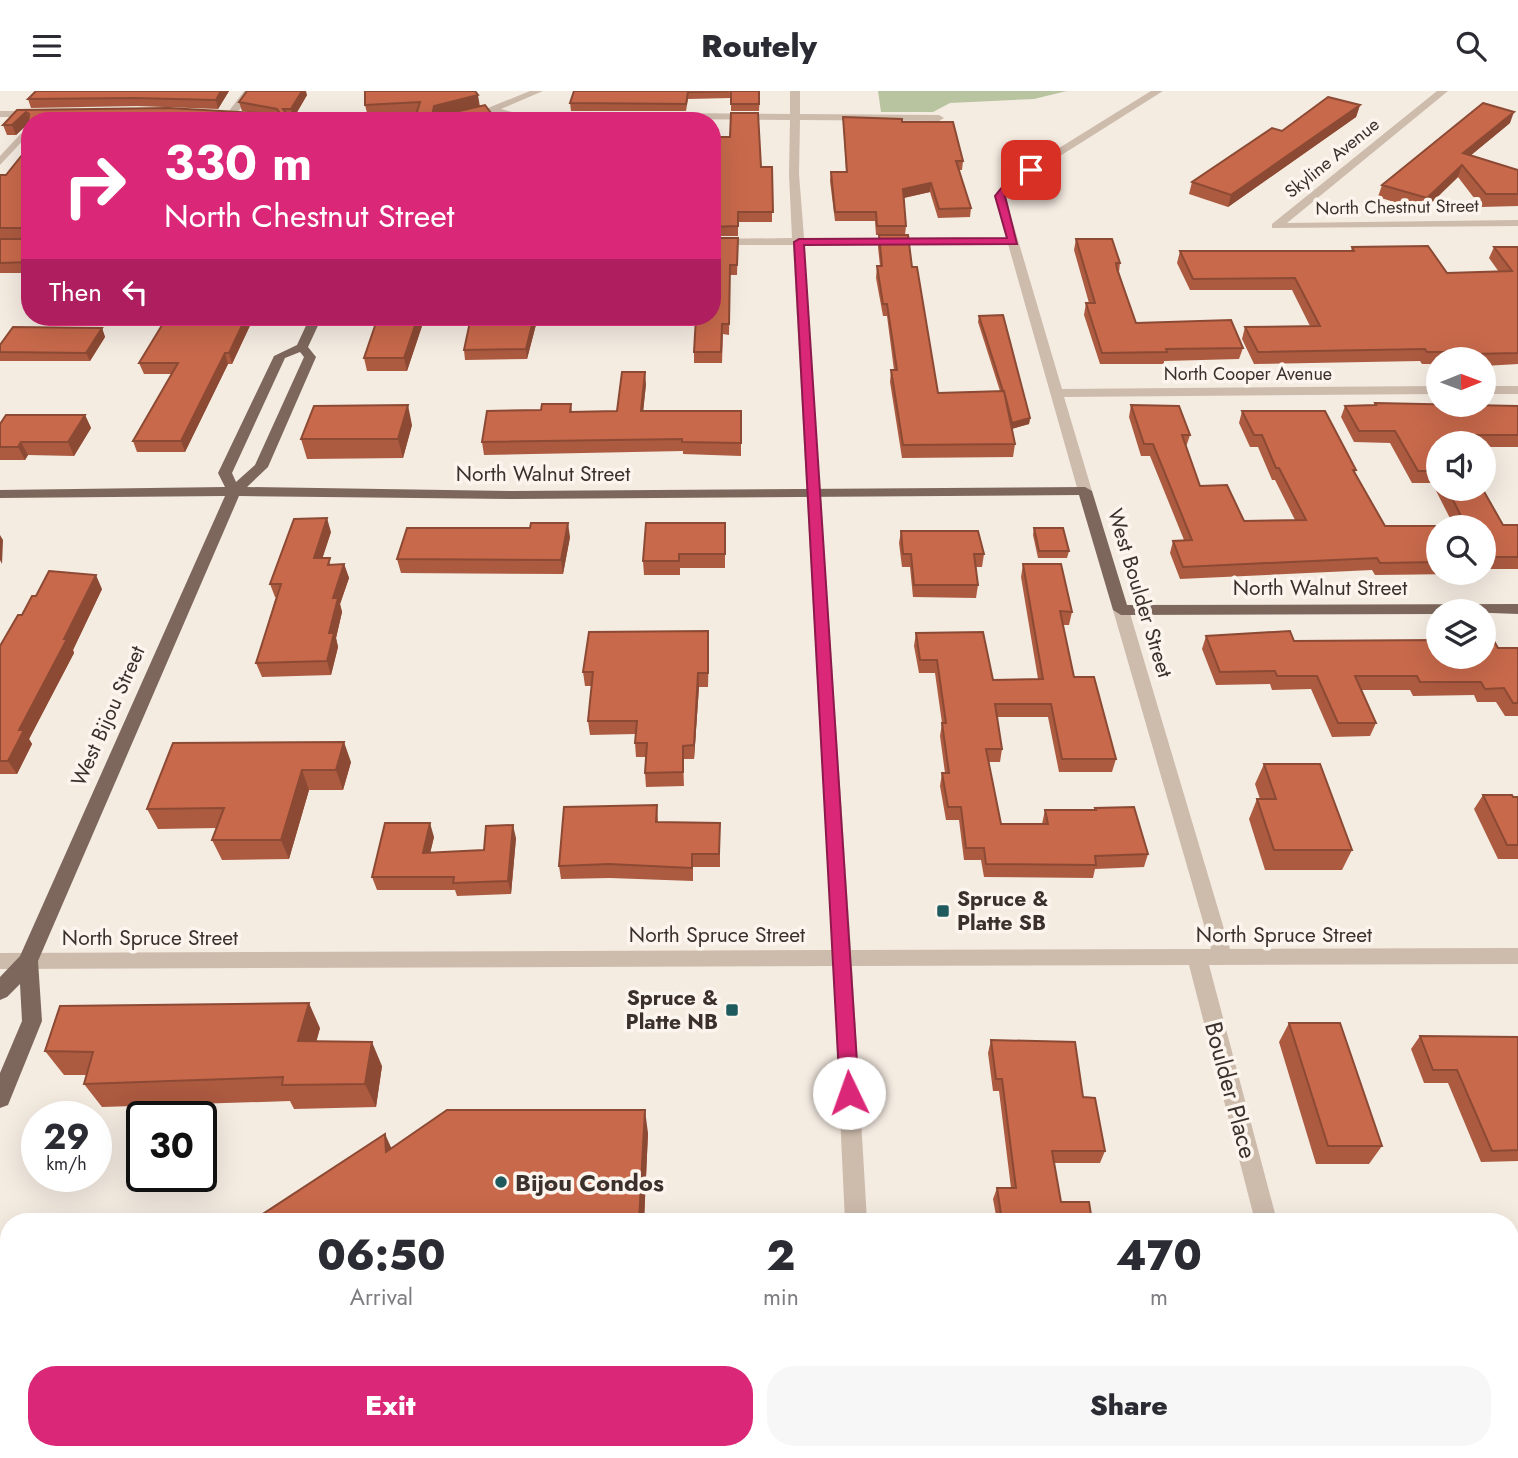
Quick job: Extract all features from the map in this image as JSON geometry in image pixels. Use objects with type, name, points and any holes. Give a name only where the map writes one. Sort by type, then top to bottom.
[{"type":"main road","name":"West Bijou Street","points":[[234,492],[225,473],[280,356],[302,347],[312,326]]},
{"type":"main road","name":"West Bijou Street","points":[[0,991],[29,961],[234,492],[261,467],[310,357],[302,347]]},
{"type":"main road","name":"North Walnut Street","points":[[0,494],[234,492],[512,495],[1085,491]]},
{"type":"main road","name":"West Boulder Street","points":[[1085,491],[1121,610]]},
{"type":"main road","name":"North Walnut Street","points":[[1121,610],[1518,609]]},
{"type":"main road","name":"West Bijou Street","points":[[0,1098],[32,1021],[29,961]]},
{"type":"street","points":[[232,112],[248,91]]},
{"type":"street","points":[[482,112],[538,91]]},
{"type":"street","points":[[795,91],[794,174],[856,1213]]},
{"type":"street","name":"West Boulder Street","points":[[1085,491],[1000,196],[1010,183],[1158,91]]},
{"type":"street","name":"Skyline Avenue","points":[[1276,226],[1443,91]]},
{"type":"street","points":[[491,110],[499,112]]},
{"type":"street","points":[[0,114],[21,116]]},
{"type":"street","points":[[721,116],[939,118]]},
{"type":"street","points":[[0,162],[21,138]]},
{"type":"street","name":"North Chestnut Street","points":[[1276,226],[1518,223]]},
{"type":"street","points":[[721,242],[1013,241]]},
{"type":"street","name":"North Cooper Avenue","points":[[1058,393],[1426,390]]},
{"type":"street","points":[[1496,390],[1518,390]]},
{"type":"street","name":"West Boulder Street","points":[[1121,610],[1223,958]]},
{"type":"street","name":"North Spruce Street","points":[[0,961],[1518,956]]},
{"type":"street","name":"Boulder Place","points":[[1196,958],[1264,1213]]},
{"type":"green space","points":[[878,91],[1067,91],[1034,99],[950,103],[933,112],[881,112]]},
{"type":"building","points":[[36,91],[221,91],[216,100],[28,99]]},
{"type":"building","points":[[247,91],[302,91],[291,109],[283,109],[286,112],[239,102]]},
{"type":"building","points":[[365,91],[475,91],[478,95],[434,106],[433,111],[455,112],[417,112],[420,102],[365,105]]},
{"type":"building","points":[[574,91],[729,91],[688,92],[686,104],[570,103]]},
{"type":"building","points":[[731,91],[759,91],[759,104],[731,104]]},
{"type":"building","points":[[1328,97],[1360,105],[1231,195],[1192,182],[1272,128],[1282,131]]},
{"type":"building","points":[[1483,103],[1514,112],[1463,153],[1518,170],[1518,194],[1486,194],[1462,165],[1427,198],[1382,185]]},
{"type":"building","points":[[485,105],[490,112],[455,112]]},
{"type":"building","points":[[169,108],[240,112],[21,112],[21,117],[12,125],[3,125],[17,110]]},
{"type":"building","points":[[731,113],[758,113],[761,167],[772,167],[773,212],[738,212],[738,226],[721,227],[721,137],[730,137]]},
{"type":"building","points":[[843,117],[902,119],[902,122],[953,122],[963,161],[956,161],[971,208],[939,209],[931,183],[903,189],[906,226],[877,226],[876,212],[835,212],[831,172],[847,172]]},
{"type":"building","points":[[21,156],[21,228],[0,228],[0,175],[6,175]]},
{"type":"building","points":[[879,235],[908,235],[912,267],[917,267],[938,393],[1004,391],[1015,444],[903,445],[891,370],[897,370],[887,304],[883,304],[877,266],[882,266]]},
{"type":"building","points":[[721,238],[738,238],[737,265],[730,265],[729,324],[722,324],[721,352],[694,352],[695,326],[721,326]]},
{"type":"building","points":[[0,239],[21,239],[21,262],[0,263]]},
{"type":"building","points":[[1076,239],[1112,239],[1120,263],[1116,263],[1117,269],[1136,323],[1231,320],[1243,348],[1102,353],[1086,303],[1095,303]]},
{"type":"building","points":[[1428,246],[1447,273],[1512,271],[1494,247],[1518,247],[1518,353],[1496,353],[1496,347],[1258,352],[1245,327],[1320,326],[1295,278],[1193,279],[1180,251],[1354,251],[1352,247]]},
{"type":"building","points":[[1003,315],[1030,418],[1012,423],[979,316]]},
{"type":"building","points":[[162,326],[242,326],[229,353],[225,353],[181,441],[133,441],[178,363],[139,363]]},
{"type":"building","points":[[375,326],[415,326],[404,358],[364,358]]},
{"type":"building","points":[[469,326],[532,326],[526,349],[464,350]]},
{"type":"building","points":[[13,327],[102,328],[86,353],[0,352],[0,345]]},
{"type":"building","points":[[622,372],[645,372],[641,411],[741,411],[741,443],[682,442],[682,439],[482,442],[487,411],[541,410],[542,404],[571,404],[570,412],[617,411]]},
{"type":"building","points":[[1375,403],[1426,404],[1426,417],[1496,417],[1496,406],[1518,406],[1518,435],[1496,435],[1496,431],[1426,431],[1426,471],[1418,471],[1395,431],[1359,431],[1345,406],[1376,405]]},
{"type":"building","points":[[408,405],[398,439],[301,439],[314,406]]},
{"type":"building","points":[[1131,405],[1179,406],[1190,435],[1182,435],[1200,486],[1227,485],[1244,521],[1306,520],[1279,468],[1276,468],[1262,435],[1254,435],[1242,411],[1325,411],[1356,470],[1353,470],[1385,526],[1426,526],[1426,562],[1380,563],[1377,558],[1183,567],[1173,541],[1192,540],[1153,444],[1144,444]]},
{"type":"building","points":[[6,415],[85,415],[68,442],[21,442],[18,447],[0,447],[0,424]]},
{"type":"building","points":[[1454,501],[1489,501],[1503,525],[1518,525],[1518,557],[1496,557],[1496,515],[1460,515]]},
{"type":"building","points":[[327,518],[314,558],[330,558],[328,565],[344,564],[333,598],[338,598],[329,633],[334,633],[327,661],[256,663],[281,584],[270,584],[294,519]]},
{"type":"building","points":[[531,523],[568,523],[561,560],[397,559],[407,528],[530,528]]},
{"type":"building","points":[[646,523],[725,523],[725,554],[679,554],[679,561],[643,561]]},
{"type":"building","points":[[1034,528],[1063,528],[1069,551],[1039,551]]},
{"type":"building","points":[[901,531],[978,531],[984,554],[974,554],[978,585],[914,585],[911,554],[903,554]]},
{"type":"building","points":[[1023,564],[1061,564],[1072,612],[1060,611],[1074,677],[1094,677],[1116,759],[1062,759],[1051,704],[995,704],[1002,749],[986,749],[1001,824],[1048,824],[1045,810],[1134,807],[1148,854],[1095,856],[1096,865],[986,864],[984,848],[966,848],[961,807],[948,807],[942,773],[949,773],[942,723],[946,723],[937,660],[920,660],[916,633],[983,632],[993,680],[1043,679]]},
{"type":"building","points":[[49,571],[96,575],[64,639],[67,639],[19,730],[24,730],[8,761],[0,761],[0,646],[18,615],[22,615],[32,596],[36,596]]},
{"type":"building","points":[[708,631],[708,673],[698,673],[694,745],[683,746],[683,772],[645,773],[647,743],[635,743],[637,721],[588,721],[593,672],[583,672],[589,632]]},
{"type":"building","points":[[1290,631],[1294,641],[1426,640],[1426,669],[1496,669],[1496,644],[1498,648],[1518,648],[1518,703],[1513,703],[1504,688],[1485,689],[1481,682],[1420,682],[1417,676],[1355,676],[1376,723],[1338,723],[1317,676],[1277,676],[1275,671],[1220,672],[1206,636]]},
{"type":"building","points":[[344,742],[336,770],[302,770],[281,840],[212,840],[224,808],[147,809],[173,743]]},
{"type":"building","points":[[1264,764],[1320,764],[1352,850],[1274,850],[1257,799],[1276,799]]},
{"type":"building","points":[[1483,795],[1518,797],[1518,845],[1507,845]]},
{"type":"building","points":[[657,805],[656,822],[720,823],[719,854],[692,854],[692,868],[609,864],[559,866],[564,807]]},
{"type":"building","points":[[385,823],[430,823],[423,853],[484,850],[486,826],[513,825],[508,881],[453,883],[454,877],[372,877]]},
{"type":"building","points":[[309,1003],[298,1041],[372,1042],[365,1084],[282,1085],[283,1077],[84,1084],[93,1052],[45,1051],[60,1006]]},
{"type":"building","points":[[1289,1023],[1340,1023],[1382,1146],[1328,1146]]},
{"type":"building","points":[[1420,1036],[1518,1037],[1518,1150],[1492,1151],[1457,1070],[1433,1070]]},
{"type":"building","points":[[991,1040],[1075,1042],[1083,1097],[1095,1098],[1105,1151],[1052,1151],[1061,1202],[1089,1202],[1091,1213],[1001,1213],[997,1188],[1016,1188],[1002,1079],[996,1079]]},
{"type":"building","name":"Bijou Condos","points":[[447,1110],[645,1110],[639,1213],[264,1213],[385,1134],[386,1152]]},
{"type":"place","name":"Spruce & Platte SB","points":[[943,911]]},
{"type":"place","name":"Spruce & Platte NB","points":[[732,1010]]},
{"type":"place","name":"Bijou Condos","points":[[501,1182]]},
{"type":"route","points":[[849,1093],[799,242],[1013,241],[1000,196],[1010,183],[1031,170]]}]
